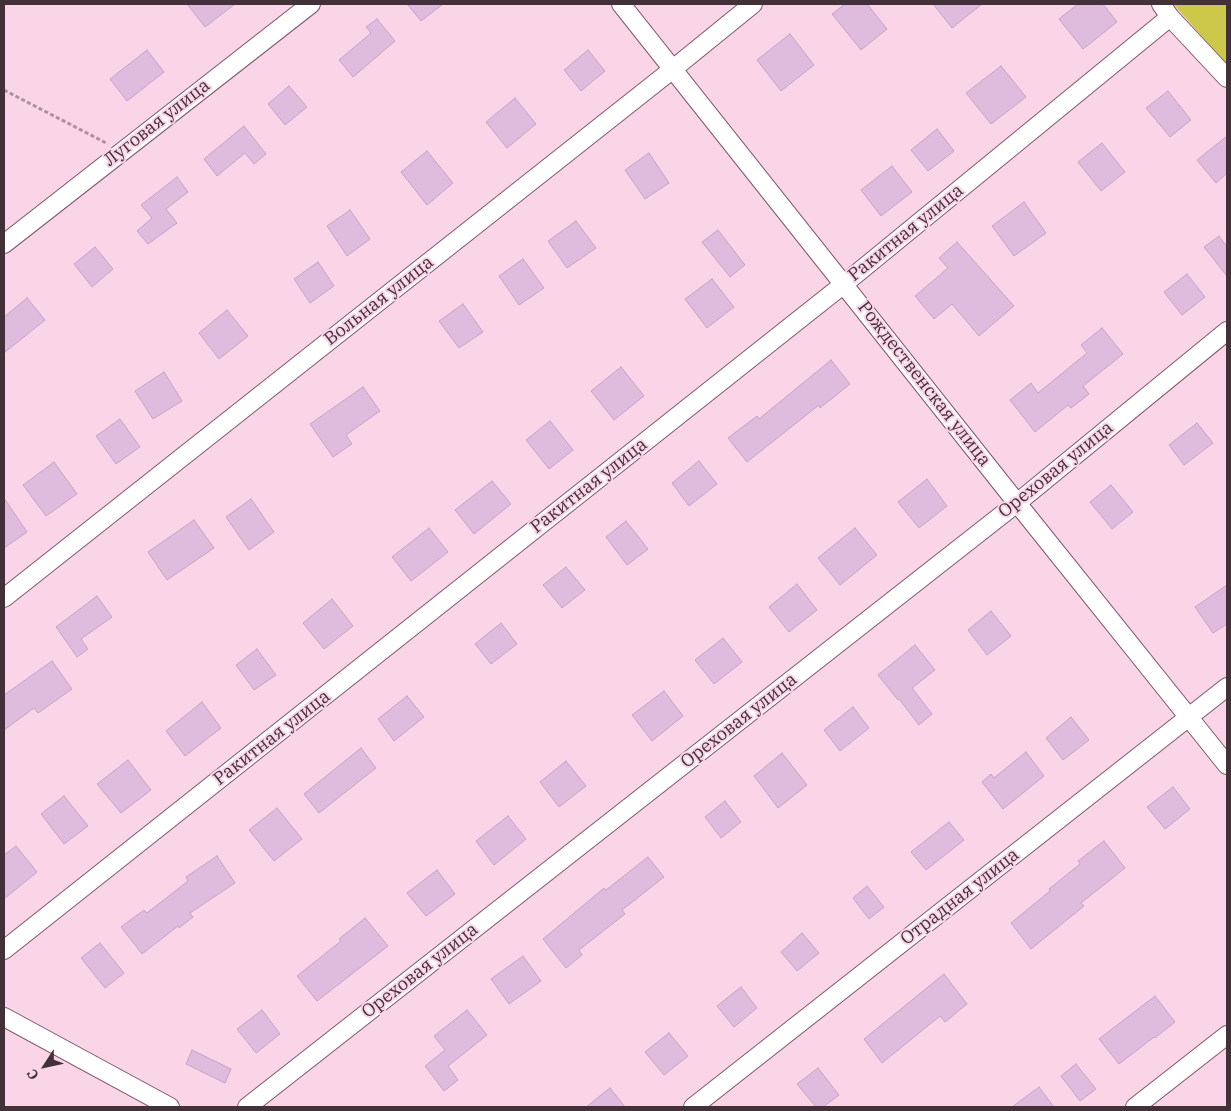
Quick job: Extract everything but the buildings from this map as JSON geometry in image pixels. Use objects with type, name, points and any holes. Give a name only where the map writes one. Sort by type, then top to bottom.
[{"type":"street","name":"Луговая улица","points":[[4,244],[311,4]]},
{"type":"street","name":"Рождественская улица","points":[[621,4],[1227,764]]},
{"type":"street","name":"Вольная улица","points":[[4,598],[753,4]]},
{"type":"street","points":[[1165,10],[1227,78]]},
{"type":"street","name":"Ракитная улица","points":[[4,950],[844,284],[1165,10]]},
{"type":"street","name":"Ореховая улица","points":[[247,1107],[1017,503],[1227,331]]},
{"type":"street","name":"Отрадная улица","points":[[693,1107],[1227,687]]},
{"type":"street","points":[[4,1017],[170,1107]]},
{"type":"street","points":[[1135,1107],[1227,1035]]},
{"type":"path","points":[[4,90],[121,151]]},
{"type":"shaded area","points":[[1174,4],[1227,4],[1227,65],[1177,8]]}]
